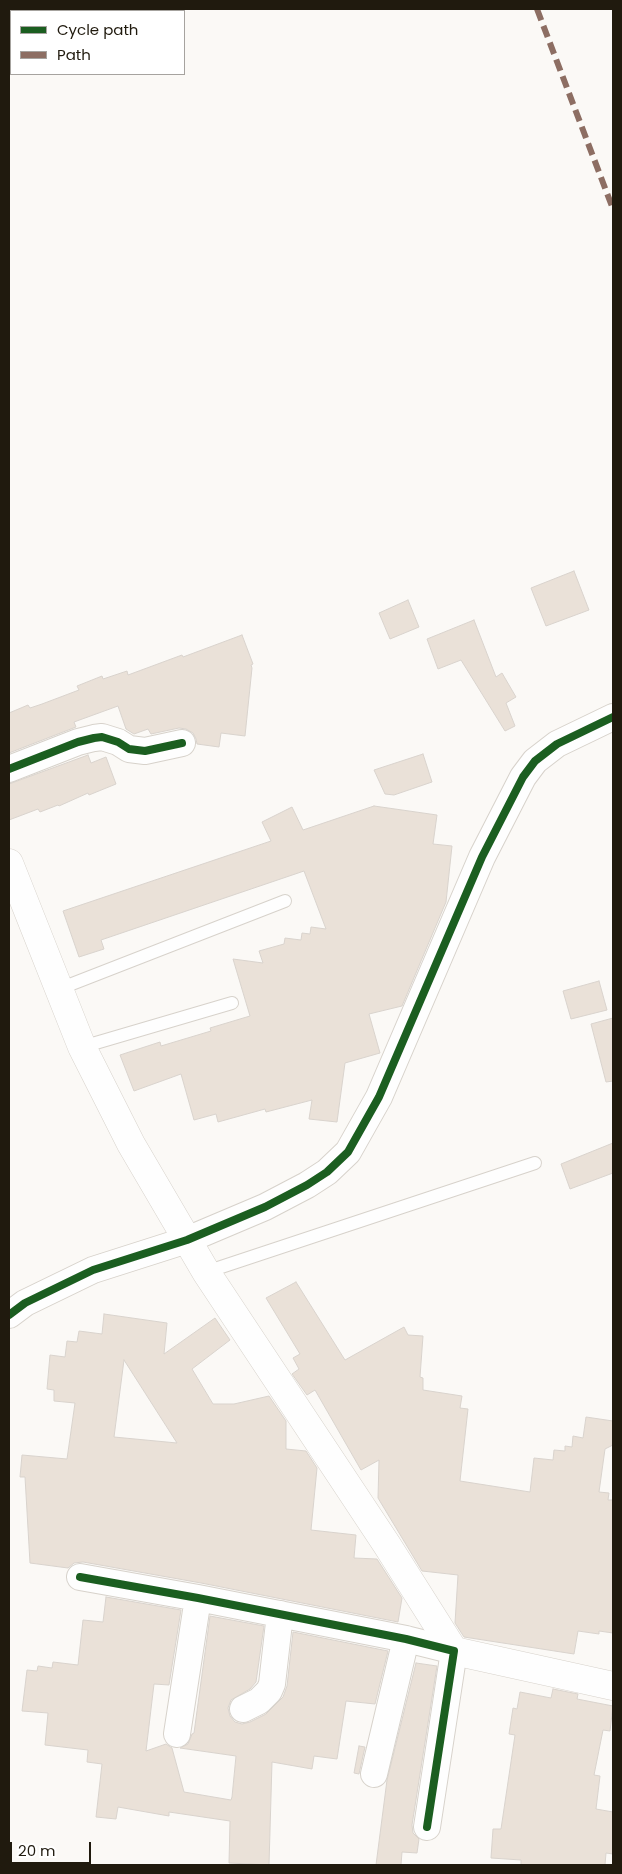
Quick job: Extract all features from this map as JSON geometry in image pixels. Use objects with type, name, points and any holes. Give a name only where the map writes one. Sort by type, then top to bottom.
[{"type":"main road","points":[[9,863],[82,1047],[131,1144],[206,1272],[387,1544],[454,1651],[613,1686]]},
{"type":"street","points":[[9,1315],[26,1303],[93,1270],[187,1240],[265,1207],[327,1172],[348,1152],[379,1097],[482,857],[523,777],[535,761],[557,744],[613,717]]},
{"type":"street","points":[[9,769],[78,742],[94,738],[102,737],[118,742],[130,749],[145,751],[182,743]]},
{"type":"street","points":[[80,1577],[280,1614],[406,1639],[454,1651],[427,1827]]},
{"type":"street","points":[[177,1734],[198,1598]]},
{"type":"street","points":[[243,1709],[259,1701],[269,1691],[273,1678],[280,1614]]},
{"type":"street","points":[[374,1774],[406,1639]]},
{"type":"lane","points":[[59,989],[285,901]]},
{"type":"lane","points":[[82,1047],[232,1003]]},
{"type":"lane","points":[[206,1272],[535,1163]]},
{"type":"building","points":[[574,571],[589,610],[546,626],[531,588]]},
{"type":"building","points":[[408,600],[419,627],[390,639],[379,613]]},
{"type":"building","points":[[474,620],[496,677],[502,673],[516,697],[506,703],[515,726],[505,731],[461,660],[438,669],[427,639]]},
{"type":"building","points":[[242,635],[253,664],[251,665],[245,736],[221,733],[219,747],[197,744],[193,733],[186,729],[179,728],[151,734],[148,729],[134,734],[126,729],[118,706],[74,722],[76,727],[9,753],[9,713],[28,705],[30,708],[79,690],[77,686],[102,676],[103,679],[127,671],[128,675]]},
{"type":"building","points":[[423,754],[432,782],[394,795],[385,794],[374,770]]},
{"type":"building","points":[[88,755],[91,763],[106,757],[116,784],[89,795],[88,793],[59,806],[40,812],[38,809],[9,820],[9,784]]},
{"type":"building","points":[[374,806],[437,815],[433,844],[452,846],[446,902],[402,1006],[369,1014],[380,1053],[345,1063],[337,1122],[309,1119],[312,1100],[266,1112],[265,1109],[218,1122],[216,1114],[194,1120],[181,1074],[134,1091],[120,1055],[160,1042],[161,1046],[211,1031],[210,1028],[250,1016],[233,959],[263,963],[259,951],[284,944],[285,938],[301,940],[302,933],[310,934],[311,927],[326,929],[304,871],[101,940],[104,949],[79,957],[63,911],[271,841],[262,822],[292,807],[303,830]]},
{"type":"building","points":[[599,981],[607,1010],[571,1019],[563,991]]},
{"type":"building","points":[[613,1018],[613,1081],[606,1082],[591,1024]]},
{"type":"building","points":[[613,1143],[613,1173],[570,1189],[561,1164]]},
{"type":"building","points":[[296,1282],[345,1360],[404,1327],[408,1335],[423,1336],[420,1377],[423,1378],[423,1390],[462,1396],[460,1408],[468,1409],[460,1481],[530,1492],[534,1458],[553,1460],[554,1450],[565,1451],[565,1446],[572,1447],[573,1436],[583,1438],[586,1417],[613,1421],[613,1445],[605,1449],[599,1492],[609,1493],[608,1500],[613,1500],[613,1633],[599,1631],[599,1634],[578,1631],[574,1654],[464,1637],[455,1623],[458,1575],[422,1571],[378,1498],[379,1460],[361,1470],[315,1390],[307,1395],[292,1374],[299,1369],[293,1358],[300,1354],[266,1298]]},
{"type":"building","points":[[104,1314],[167,1323],[164,1354],[215,1318],[230,1340],[192,1369],[213,1404],[234,1404],[269,1396],[286,1421],[286,1449],[306,1451],[317,1468],[311,1530],[356,1535],[354,1558],[377,1559],[402,1598],[398,1622],[83,1562],[74,1563],[68,1568],[30,1563],[25,1477],[20,1477],[22,1455],[67,1459],[75,1403],[54,1401],[54,1390],[47,1389],[50,1355],[65,1357],[67,1341],[77,1342],[79,1331],[102,1334]],"holes":[[[124,1360],[177,1443],[114,1437]]]},
{"type":"building","points":[[106,1597],[181,1610],[169,1685],[154,1684],[146,1751],[166,1744],[172,1748],[184,1792],[231,1800],[232,1797],[236,1756],[180,1748],[188,1744],[194,1733],[210,1616],[264,1626],[256,1682],[250,1689],[231,1700],[228,1708],[230,1716],[235,1722],[242,1724],[266,1714],[283,1697],[287,1686],[293,1632],[388,1651],[375,1704],[346,1701],[337,1759],[314,1756],[312,1769],[272,1762],[269,1865],[229,1863],[230,1821],[169,1812],[169,1816],[118,1807],[116,1819],[96,1817],[102,1764],[87,1762],[88,1750],[45,1745],[48,1713],[22,1711],[27,1670],[37,1671],[38,1666],[52,1668],[53,1662],[78,1665],[83,1620],[103,1622]]},
{"type":"building","points":[[416,1663],[437,1666],[412,1825],[413,1833],[419,1839],[417,1853],[402,1852],[401,1865],[376,1865],[387,1780]]},
{"type":"building","points":[[553,1689],[578,1694],[577,1699],[613,1706],[610,1731],[603,1730],[594,1775],[600,1776],[596,1809],[613,1812],[613,1854],[606,1853],[605,1865],[521,1865],[521,1860],[491,1858],[493,1829],[501,1829],[515,1735],[509,1734],[513,1708],[517,1709],[520,1692],[551,1698]]},
{"type":"building","points":[[359,1746],[365,1747],[359,1774],[354,1773]]},
{"type":"marked path","points":[[537,9],[613,209]]},
{"type":"cycle path","points":[[9,1315],[25,1303],[93,1270],[187,1240],[265,1207],[327,1172],[348,1152],[379,1097],[482,857],[523,777],[535,761],[557,744],[613,717]]},
{"type":"cycle path","points":[[9,769],[78,742],[94,738],[102,737],[118,742],[129,749],[145,751],[182,743]]},
{"type":"cycle path","points":[[80,1577],[406,1639],[454,1651],[427,1827]]}]
